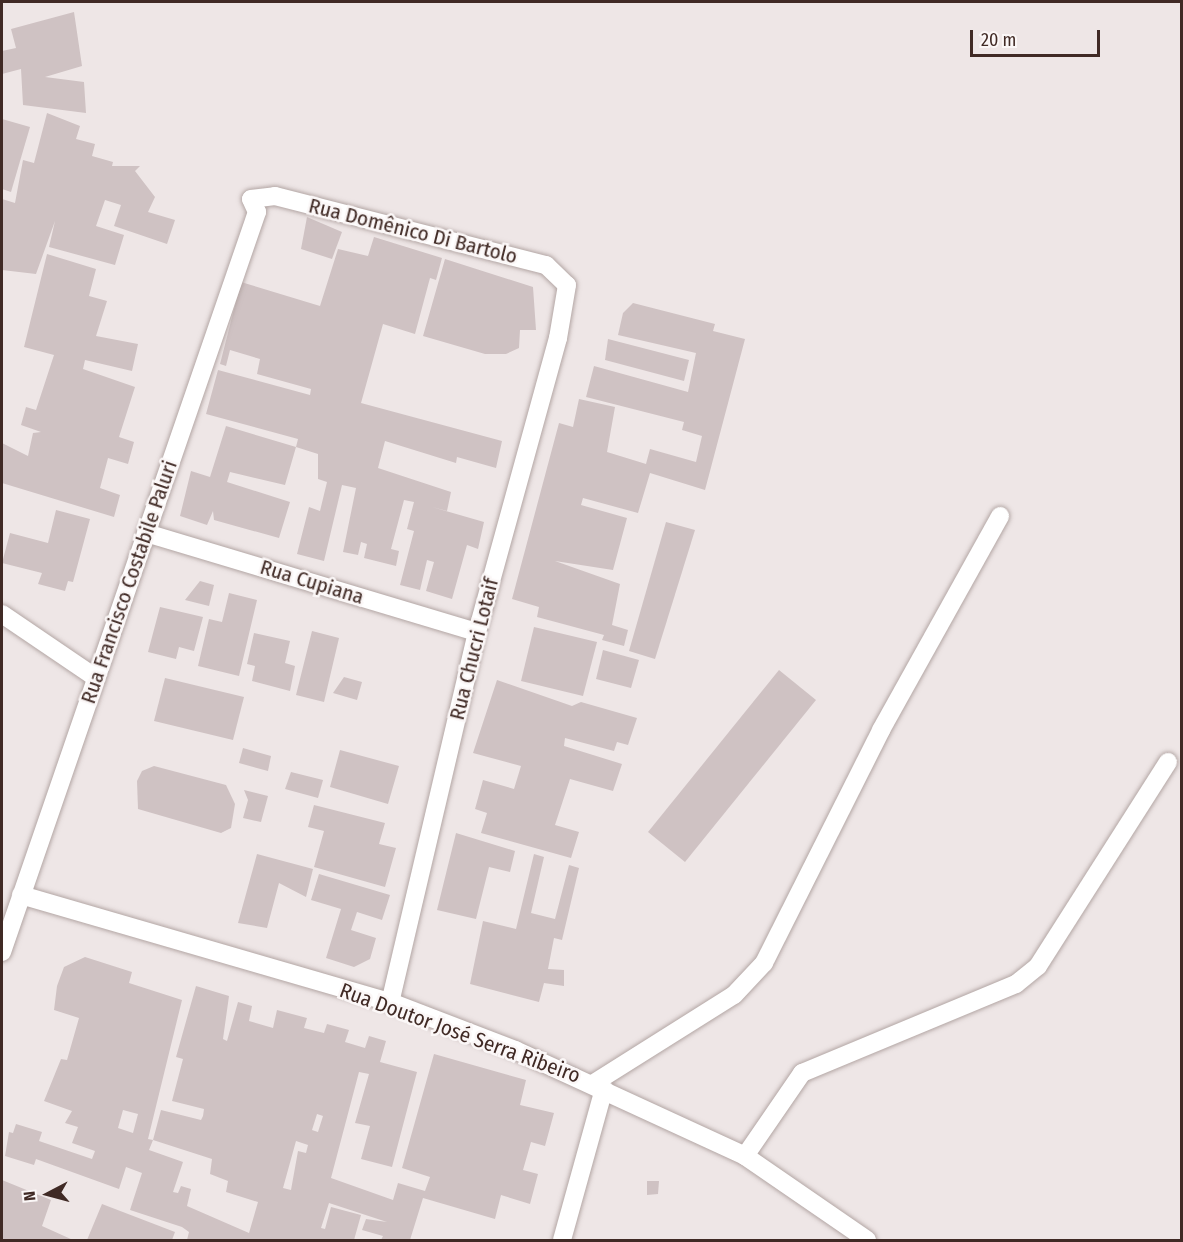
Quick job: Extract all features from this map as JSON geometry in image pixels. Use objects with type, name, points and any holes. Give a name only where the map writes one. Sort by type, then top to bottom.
[{"type":"street","name":"Rua Domênico Di Bartolo","points":[[257,212],[251,199],[275,195],[546,265],[560,273],[567,298]]},
{"type":"street","name":"Rua Francisco Costabile Paluri","points":[[2,952],[257,212]]},
{"type":"street","name":"Rua Chucri Lotaif","points":[[390,1002],[477,632],[567,298]]},
{"type":"street","points":[[562,1240],[599,1086],[734,995],[764,963],[881,730],[1000,516]]},
{"type":"street","name":"Rua Cupiana","points":[[146,533],[477,632]]},
{"type":"street","points":[[2,614],[96,678]]},
{"type":"street","points":[[745,1156],[802,1073],[1016,984],[1038,966],[1168,762]]},
{"type":"street","name":"Rua Doutor José Serra Ribeiro","points":[[21,895],[390,1002],[599,1086],[745,1156],[867,1240]]},
{"type":"building","points":[[74,12],[82,66],[45,77],[84,82],[86,113],[23,105],[21,69],[2,74],[2,51],[16,48],[11,29]]},
{"type":"building","points":[[47,113],[80,126],[76,139],[95,144],[92,156],[113,162],[112,166],[140,166],[135,171],[155,197],[148,212],[175,220],[167,244],[114,226],[121,205],[105,200],[96,226],[124,235],[115,265],[49,247],[55,221],[36,274],[2,270],[2,199],[15,203],[23,160],[34,163]]},
{"type":"building","points":[[2,119],[30,127],[11,192],[2,189]]},
{"type":"building","points":[[307,217],[342,232],[332,259],[301,249]]},
{"type":"building","points":[[374,237],[442,258],[436,280],[430,278],[415,334],[383,324],[361,403],[502,441],[496,468],[457,457],[456,463],[385,441],[378,468],[451,492],[447,511],[432,507],[484,522],[478,549],[467,545],[452,599],[426,591],[434,562],[427,560],[420,590],[400,585],[414,531],[407,529],[414,502],[404,500],[391,549],[399,551],[396,566],[364,558],[367,544],[361,542],[358,555],[343,552],[356,488],[342,485],[324,561],[297,554],[309,507],[320,511],[327,482],[318,479],[318,454],[296,447],[298,439],[206,414],[218,370],[310,395],[311,389],[257,374],[260,359],[230,350],[226,366],[220,364],[241,282],[320,306],[338,249],[368,256]]},
{"type":"building","points":[[47,254],[96,269],[89,296],[107,301],[96,336],[138,344],[132,371],[85,360],[83,369],[135,387],[119,437],[134,442],[128,464],[108,458],[100,488],[120,495],[114,517],[2,483],[2,443],[28,456],[33,433],[41,432],[21,425],[26,407],[36,410],[54,355],[24,347]]},
{"type":"building","points":[[445,259],[533,287],[536,330],[520,330],[519,348],[506,354],[485,354],[423,336]]},
{"type":"building","points":[[633,303],[715,324],[713,331],[745,339],[705,490],[650,473],[638,513],[583,498],[581,505],[627,518],[613,570],[555,561],[620,584],[612,625],[628,630],[624,646],[602,640],[604,635],[537,617],[539,607],[512,599],[559,423],[573,427],[579,399],[615,407],[607,452],[646,464],[650,449],[696,462],[702,436],[682,430],[684,422],[586,397],[594,366],[688,392],[696,353],[618,335],[623,313]]},
{"type":"building","points":[[608,339],[689,360],[684,381],[605,360]]},
{"type":"building","points":[[226,426],[296,447],[285,485],[230,472],[227,482],[290,502],[279,538],[214,520],[213,511],[207,525],[180,516],[191,471],[210,477]]},
{"type":"building","points":[[56,510],[90,519],[73,582],[68,581],[65,591],[38,584],[42,573],[2,563],[10,533],[48,543]]},
{"type":"building","points":[[666,522],[695,530],[655,659],[629,651]]},
{"type":"building","points":[[200,581],[214,585],[209,606],[185,600]]},
{"type":"building","points":[[229,593],[257,600],[239,676],[198,666],[209,619],[222,622]]},
{"type":"building","points":[[160,607],[203,617],[194,651],[179,647],[176,659],[148,652]]},
{"type":"building","points":[[534,627],[597,642],[583,696],[521,681]]},
{"type":"building","points":[[312,631],[339,638],[324,702],[296,695]]},
{"type":"building","points":[[254,633],[290,641],[285,663],[295,666],[290,691],[252,681],[255,666],[247,664]]},
{"type":"building","points":[[603,650],[639,660],[631,688],[596,679]]},
{"type":"building","points":[[779,670],[816,700],[685,862],[648,832]]},
{"type":"building","points":[[344,677],[362,682],[357,700],[333,693]]},
{"type":"building","points":[[165,678],[244,697],[233,740],[154,721]]},
{"type":"building","points":[[497,680],[572,706],[581,702],[637,718],[628,745],[617,742],[614,751],[565,738],[564,746],[622,764],[613,791],[570,779],[555,825],[579,832],[571,858],[481,833],[487,813],[475,809],[483,780],[514,789],[521,766],[473,753]]},
{"type":"building","points":[[243,748],[271,756],[268,771],[239,763]]},
{"type":"building","points":[[340,750],[399,766],[388,804],[330,787]]},
{"type":"building","points":[[154,766],[226,785],[235,804],[231,828],[221,833],[138,809],[137,781],[142,771]]},
{"type":"building","points":[[291,772],[323,780],[318,798],[285,789]]},
{"type":"building","points":[[244,790],[268,796],[261,822],[243,818],[248,800]]},
{"type":"building","points":[[314,805],[385,823],[379,844],[396,848],[385,887],[314,867],[324,831],[308,827]]},
{"type":"building","points":[[456,833],[515,851],[510,872],[489,867],[476,919],[437,910]]},
{"type":"building","points":[[257,854],[313,869],[306,897],[279,883],[267,928],[238,923]]},
{"type":"building","points":[[534,854],[544,857],[531,913],[555,919],[569,865],[579,868],[562,940],[554,938],[548,969],[564,970],[564,986],[544,983],[539,1002],[470,984],[483,921],[516,929]]},
{"type":"building","points":[[319,874],[390,895],[382,920],[357,912],[351,930],[376,938],[370,959],[354,967],[326,958],[341,909],[311,900]]},
{"type":"building","points":[[85,957],[132,972],[129,983],[182,1000],[148,1139],[153,1140],[161,1110],[201,1120],[203,1116],[204,1109],[172,1101],[183,1059],[176,1057],[196,986],[229,996],[223,1039],[227,1041],[238,1002],[252,1006],[249,1021],[273,1028],[277,1010],[307,1018],[304,1028],[324,1033],[327,1024],[349,1030],[345,1042],[365,1048],[369,1036],[386,1041],[380,1062],[417,1072],[392,1167],[361,1159],[370,1126],[355,1123],[369,1074],[359,1072],[331,1178],[393,1200],[398,1183],[425,1191],[430,1177],[402,1168],[434,1054],[526,1080],[520,1105],[554,1113],[545,1146],[531,1142],[523,1170],[538,1174],[530,1204],[501,1195],[495,1219],[423,1198],[410,1240],[381,1240],[383,1236],[362,1230],[366,1219],[387,1222],[329,1203],[321,1228],[325,1229],[331,1207],[361,1215],[354,1240],[187,1240],[189,1232],[182,1227],[130,1210],[142,1173],[126,1167],[119,1189],[36,1159],[34,1165],[5,1156],[9,1132],[13,1133],[16,1124],[42,1132],[39,1141],[92,1159],[95,1151],[72,1143],[78,1127],[65,1123],[72,1111],[44,1101],[61,1059],[67,1060],[79,1018],[54,1010],[57,986],[64,967]],"holes":[[[123,1110],[138,1114],[133,1133],[118,1128]],[[317,1114],[323,1116],[318,1132],[312,1130]],[[153,1140],[212,1159],[210,1174],[228,1181],[226,1192],[258,1202],[249,1233],[187,1206],[191,1189],[181,1186],[178,1193],[173,1192],[183,1162],[149,1150]],[[296,1141],[308,1145],[306,1153],[298,1151],[291,1190],[283,1188]]]},
{"type":"building","points":[[2,1180],[51,1200],[42,1226],[73,1240],[2,1240]]},
{"type":"building","points":[[647,1181],[659,1181],[658,1194],[647,1195]]},
{"type":"building","points":[[102,1204],[175,1232],[172,1240],[87,1240]]}]
